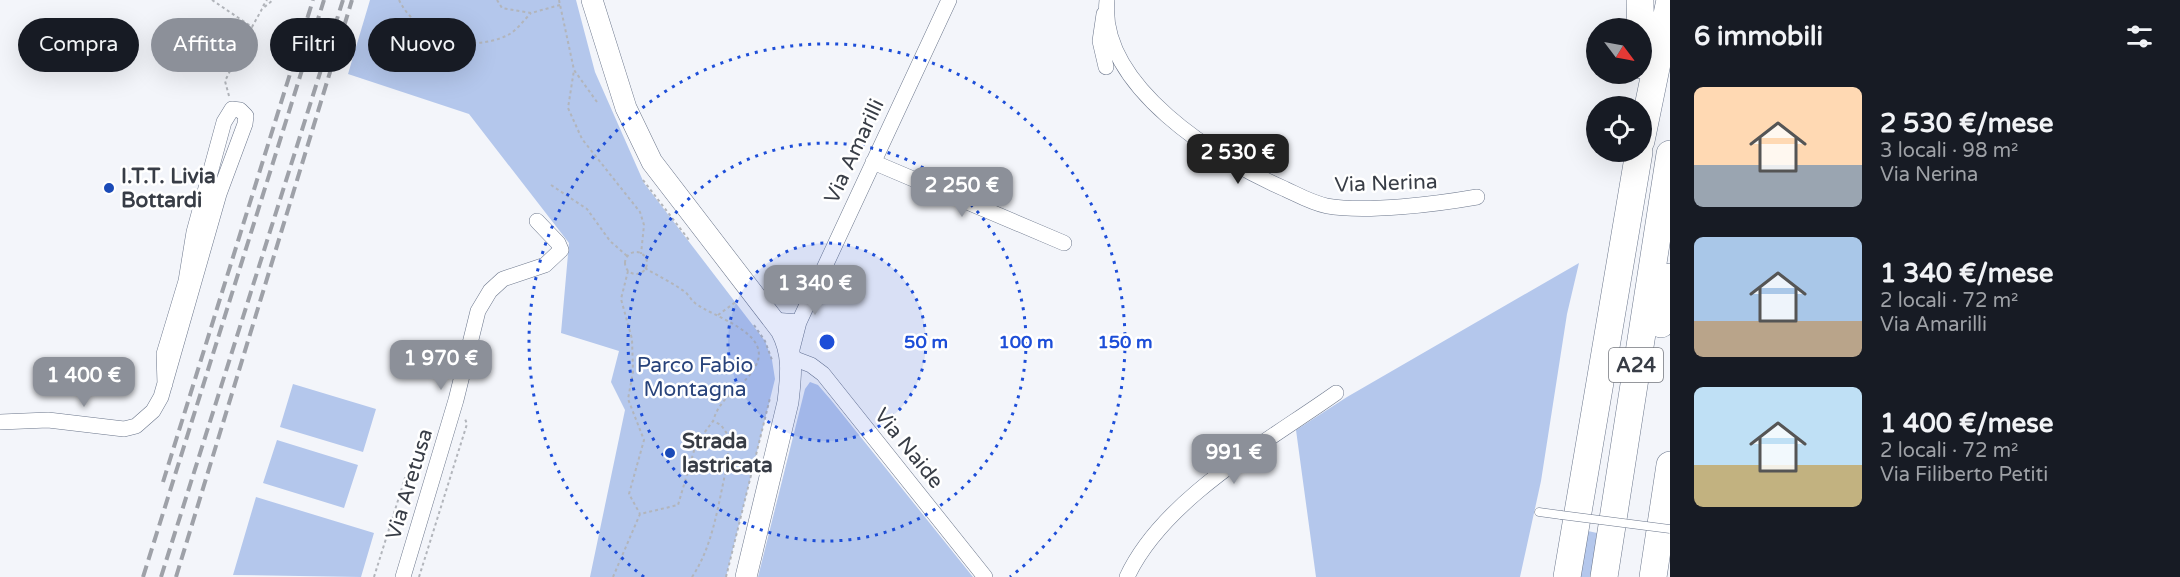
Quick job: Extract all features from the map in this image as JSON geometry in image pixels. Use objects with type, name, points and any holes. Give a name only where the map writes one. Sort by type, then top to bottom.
[{"type":"highway","points":[[1640,0],[1640,18]]},
{"type":"highway","points":[[1650,96],[1670,0]]},
{"type":"highway","name":"A24","points":[[1604,577],[1670,154]]},
{"type":"highway","points":[[1567,577],[1637,162]]},
{"type":"highway","name":"A24","points":[[1623,577],[1638,465],[1670,277]]},
{"type":"highway","points":[[1653,577],[1670,465]]},
{"type":"street","points":[[592,0],[626,108],[652,162],[763,322],[785,337],[790,357],[788,402],[746,577]]},
{"type":"street","name":"Via Amarilli","points":[[790,357],[799,322],[949,0]]},
{"type":"street","points":[[1106,67],[1100,41],[1107,3]]},
{"type":"street","name":"Via Nerina","points":[[1107,3],[1114,46],[1137,82],[1156,106],[1212,150],[1257,177],[1315,202],[1337,207],[1440,203],[1477,197]]},
{"type":"street","points":[[0,422],[48,420],[129,429],[144,420],[155,408],[165,384],[219,194],[245,124],[244,112],[232,109]]},
{"type":"street","points":[[873,162],[1064,243]]},
{"type":"street","name":"Via Aretusa","points":[[403,577],[431,485],[478,311],[485,298],[503,279],[545,265],[561,250],[558,243],[537,221]]},
{"type":"street","points":[[763,322],[799,322]]},
{"type":"street","name":"Via Naide","points":[[790,357],[811,365],[823,374],[984,577]]},
{"type":"street","points":[[1127,577],[1153,535],[1183,503],[1336,393]]},
{"type":"lane","points":[[1539,512],[1670,530]]},
{"type":"path","points":[[212,0],[239,18]]},
{"type":"path","points":[[257,18],[267,0]]},
{"type":"path","points":[[262,9],[273,0]]},
{"type":"path","points":[[399,0],[406,14],[430,33],[468,43],[509,35],[531,13]]},
{"type":"path","points":[[497,0],[502,9],[531,13],[560,5]]},
{"type":"path","points":[[559,0],[574,70],[568,108],[582,139],[640,212],[644,225],[641,254]]},
{"type":"path","points":[[574,70],[597,102]]},
{"type":"path","points":[[230,72],[225,81],[232,109]]},
{"type":"path","points":[[652,162],[640,173],[644,183],[690,241]]},
{"type":"path","points":[[551,185],[587,209],[610,241],[627,256]]},
{"type":"path","points":[[628,271],[637,274],[645,268],[646,260],[641,254],[634,252],[627,256],[625,264],[628,271],[621,299],[632,339],[633,372],[628,399],[644,440],[629,494],[640,514]]},
{"type":"path","points":[[640,514],[678,505],[696,444],[713,421],[718,405],[753,370],[758,358],[751,337],[741,328],[695,303],[686,293],[645,268]]},
{"type":"path","points":[[730,293],[742,308]]},
{"type":"path","points":[[718,315],[742,298]]},
{"type":"path","points":[[763,322],[765,341],[773,370]]},
{"type":"path","points":[[726,577],[772,390]]},
{"type":"path","points":[[692,577],[714,523],[726,470],[730,438],[721,425],[713,421]]},
{"type":"path","points":[[726,470],[758,473]]},
{"type":"path","points":[[374,577],[405,478],[431,485]]},
{"type":"path","points":[[613,577],[640,514]]},
{"type":"green space","name":"Parco Fabio Montagna","points":[[370,0],[576,0],[595,72],[644,183],[765,341],[772,360],[775,379],[726,577],[590,577],[625,410],[611,382],[619,351],[561,333],[569,243],[469,114],[348,74],[356,72],[356,47]]},
{"type":"green space","points":[[1579,263],[1567,314],[1541,481],[1520,577],[1316,577],[1296,430],[1347,397]]},
{"type":"green space","points":[[810,382],[818,385],[831,400],[973,577],[758,577],[805,389]]},
{"type":"green space","points":[[293,384],[376,409],[363,452],[280,427]]},
{"type":"green space","points":[[277,440],[358,465],[344,508],[263,483]]},
{"type":"green space","points":[[256,497],[374,533],[361,577],[233,575]]},
{"type":"green space","points":[[1588,531],[1597,533],[1591,577],[1579,577]]},
{"type":"railway","points":[[163,482],[313,0]]},
{"type":"railway","points":[[143,577],[324,0]]},
{"type":"railway","points":[[161,577],[343,0]]},
{"type":"railway","points":[[176,577],[352,0]]},
{"type":"place","name":"I.T.T. Livia Bottardi","points":[[109,188]]},
{"type":"place","name":"Strada lastricata","points":[[670,453]]}]
